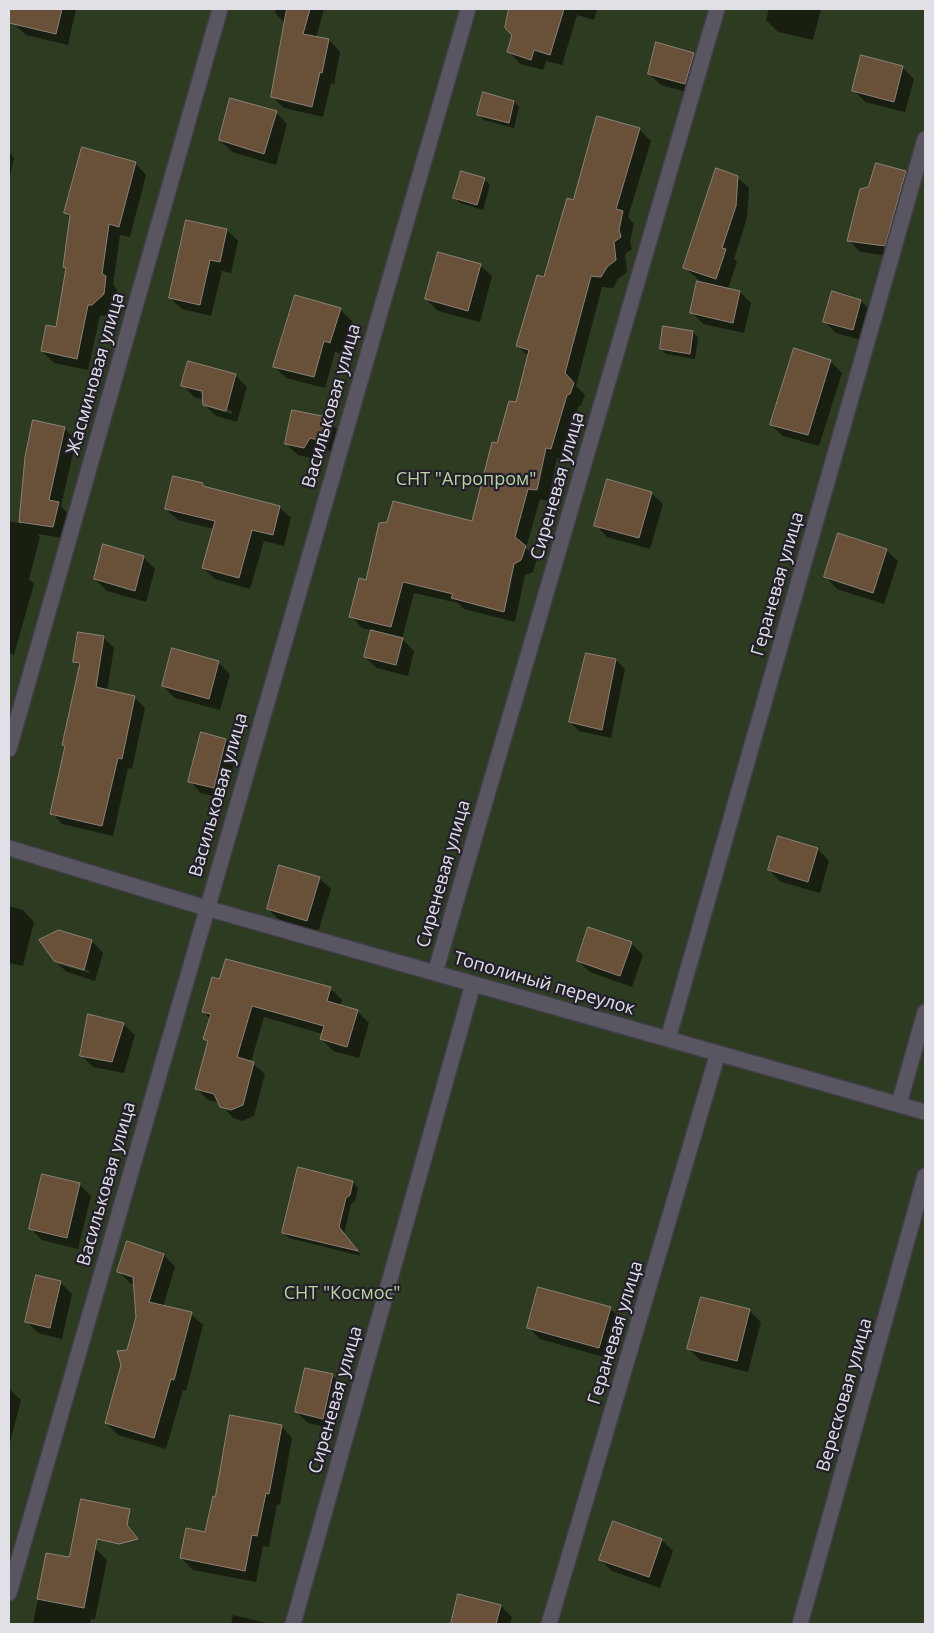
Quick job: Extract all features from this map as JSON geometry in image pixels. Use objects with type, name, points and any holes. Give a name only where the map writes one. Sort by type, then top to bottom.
[{"type":"lane","name":"Жасминовая улица","points":[[9,749],[220,9]]},
{"type":"lane","name":"Васильковая улица","points":[[9,1593],[468,9]]},
{"type":"lane","name":"Сиреневая улица","points":[[435,973],[717,9]]},
{"type":"lane","name":"Гераневая улица","points":[[668,1039],[925,139]]},
{"type":"lane","name":"Тополиный переулок","points":[[9,848],[206,908],[925,1112]]},
{"type":"lane","name":"Сиреневая улица","points":[[293,1624],[473,984]]},
{"type":"lane","points":[[899,1104],[925,1012]]},
{"type":"lane","name":"Гераневая улица","points":[[549,1624],[718,1053]]},
{"type":"lane","name":"Вересковая улица","points":[[800,1624],[925,1176]]},
{"type":"green space","name":"СНТ \"Агропром\"","points":[[9,9],[925,9],[925,1624],[9,1624]]},
{"type":"building","points":[[9,9],[62,9],[56,34],[9,23]]},
{"type":"building","points":[[287,9],[310,9],[303,34],[329,39],[312,107],[271,97]]},
{"type":"building","points":[[509,9],[564,9],[550,55],[534,50],[531,60],[507,52],[512,35],[505,28]]},
{"type":"building","points":[[656,42],[694,53],[685,84],[648,74]]},
{"type":"building","points":[[861,55],[903,66],[894,102],[852,91]]},
{"type":"building","points":[[483,92],[514,101],[509,123],[477,115]]},
{"type":"building","points":[[230,98],[277,111],[264,154],[219,140]]},
{"type":"building","points":[[597,116],[640,128],[616,209],[623,211],[619,230],[621,237],[614,242],[616,260],[607,267],[601,277],[591,276],[565,373],[574,383],[570,394],[567,395],[551,449],[546,448],[537,490],[528,489],[515,537],[526,546],[521,560],[514,564],[504,612],[451,598],[453,594],[403,582],[391,627],[349,617],[359,578],[366,580],[379,523],[387,522],[393,501],[472,521],[492,442],[497,443],[509,401],[516,402],[529,350],[516,346],[537,275],[544,277],[567,198],[573,200]]},
{"type":"building","points":[[82,147],[136,162],[119,227],[109,224],[102,274],[106,276],[104,294],[92,305],[88,305],[77,359],[41,351],[46,325],[56,327],[66,268],[63,267],[70,215],[64,213]]},
{"type":"building","points":[[876,163],[906,171],[885,246],[847,241],[860,189],[868,187]]},
{"type":"building","points":[[716,168],[738,176],[736,206],[722,248],[726,249],[716,279],[683,268]]},
{"type":"building","points":[[461,171],[485,178],[477,205],[453,198]]},
{"type":"building","points":[[186,220],[227,229],[220,262],[210,260],[200,305],[169,298]]},
{"type":"building","points":[[438,252],[481,264],[468,311],[425,299]]},
{"type":"building","points":[[697,281],[740,291],[733,323],[690,313]]},
{"type":"building","points":[[832,291],[861,300],[853,330],[823,322]]},
{"type":"building","points":[[295,295],[341,308],[330,343],[324,341],[314,377],[273,367]]},
{"type":"building","points":[[663,326],[693,331],[690,354],[660,349]]},
{"type":"building","points":[[794,348],[831,360],[808,435],[770,425]]},
{"type":"building","points":[[188,361],[236,374],[226,411],[203,405],[202,391],[181,386]]},
{"type":"building","points":[[292,410],[327,417],[322,441],[310,438],[304,448],[285,444]]},
{"type":"building","points":[[33,420],[65,427],[49,500],[59,502],[53,527],[19,522],[25,457]]},
{"type":"building","points":[[173,476],[203,483],[203,486],[280,506],[273,535],[252,530],[239,578],[202,568],[215,521],[165,509]]},
{"type":"building","points":[[607,479],[652,492],[639,538],[594,526]]},
{"type":"building","points":[[838,533],[887,549],[873,593],[824,577]]},
{"type":"building","points":[[103,544],[144,556],[135,591],[94,579]]},
{"type":"building","points":[[371,630],[403,638],[396,665],[364,657]]},
{"type":"building","points":[[78,632],[104,636],[96,687],[135,696],[122,759],[118,758],[102,826],[50,814],[65,746],[62,745],[80,663],[73,662]]},
{"type":"building","points":[[172,648],[219,661],[209,699],[162,686]]},
{"type":"building","points":[[586,653],[616,659],[602,730],[569,722]]},
{"type":"building","points":[[201,732],[226,739],[214,788],[188,782]]},
{"type":"building","points":[[778,836],[818,848],[808,882],[768,870]]},
{"type":"building","points":[[279,865],[320,877],[307,921],[267,909]]},
{"type":"building","points":[[588,927],[632,942],[620,976],[577,961]]},
{"type":"building","points":[[59,930],[92,940],[84,970],[54,961],[39,940]]},
{"type":"building","points":[[226,959],[331,987],[327,1001],[358,1010],[347,1047],[320,1039],[324,1026],[252,1006],[237,1057],[254,1062],[243,1105],[231,1110],[220,1107],[214,1094],[195,1089],[208,1041],[203,1039],[211,1014],[202,1012],[212,977],[219,979]]},
{"type":"building","points":[[88,1014],[124,1023],[112,1062],[80,1056]]},
{"type":"building","points":[[298,1167],[353,1181],[350,1195],[346,1198],[339,1227],[358,1251],[282,1233]]},
{"type":"building","points":[[42,1174],[80,1183],[67,1238],[29,1229]]},
{"type":"building","points":[[127,1241],[164,1254],[149,1302],[192,1312],[174,1380],[171,1379],[154,1438],[105,1423],[121,1365],[117,1351],[127,1350],[136,1317],[133,1277],[117,1272]]},
{"type":"building","points":[[36,1275],[61,1281],[50,1328],[25,1322]]},
{"type":"building","points":[[538,1287],[611,1307],[599,1348],[527,1328]]},
{"type":"building","points":[[701,1297],[750,1309],[737,1361],[687,1349]]},
{"type":"building","points":[[305,1368],[333,1374],[323,1419],[295,1412]]},
{"type":"building","points":[[230,1415],[282,1425],[269,1494],[266,1493],[257,1536],[252,1535],[245,1571],[180,1558],[186,1528],[205,1532],[213,1496],[215,1497]]},
{"type":"building","points":[[81,1499],[130,1509],[127,1525],[138,1539],[119,1544],[97,1539],[84,1608],[37,1599],[46,1553],[69,1557]]},
{"type":"building","points":[[613,1521],[662,1539],[649,1577],[599,1560]]},
{"type":"building","points":[[458,1594],[501,1605],[496,1624],[451,1624]]},
{"type":"park label","name":"СНТ \"Космос\"","points":[[342,1294]]}]
